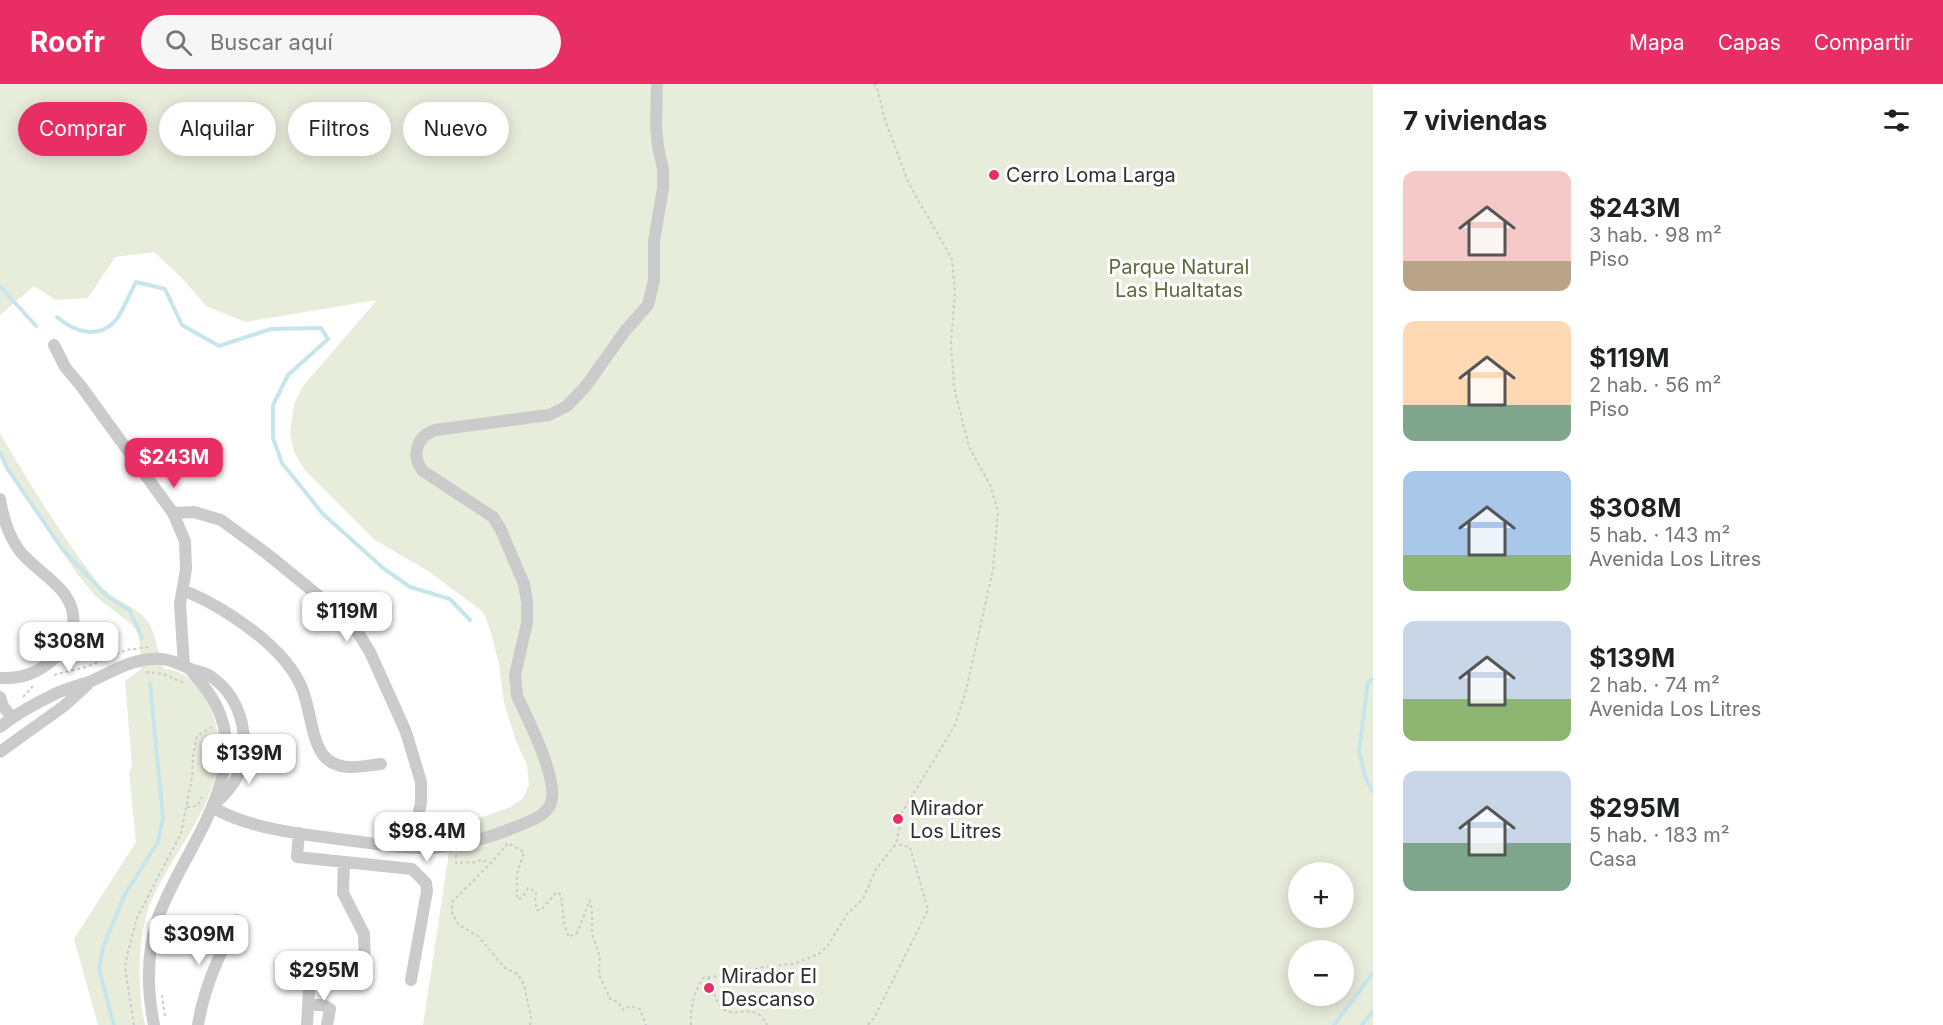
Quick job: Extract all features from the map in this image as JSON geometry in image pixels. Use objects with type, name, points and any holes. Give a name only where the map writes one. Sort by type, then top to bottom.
[{"type":"street","points":[[212,807],[221,813],[272,829],[399,847],[426,848],[492,836],[536,818],[547,810],[552,801],[544,757],[517,696],[515,685],[515,675],[527,622],[524,584],[501,530],[493,517],[423,471],[417,461],[417,450],[425,435],[435,430],[549,415],[567,406],[586,386],[625,331],[648,306],[654,280],[654,241],[663,188],[663,170],[656,126],[657,84]]},
{"type":"street","points":[[54,345],[65,367],[173,513],[185,541],[186,569],[180,604],[187,667],[205,686],[216,704],[225,733],[224,766],[220,787],[174,880],[154,930],[148,966],[149,996],[154,1025]]},
{"type":"street","points":[[0,499],[5,524],[15,544],[29,561],[67,596],[73,621],[65,647],[44,668],[30,675],[0,678]]},
{"type":"street","points":[[173,513],[194,512],[221,520],[302,582],[357,631],[370,652],[406,732],[421,782],[421,803],[418,816],[399,847]]},
{"type":"street","points":[[183,590],[208,600],[232,615],[279,655],[296,676],[303,690],[319,746],[325,758],[338,765],[352,768],[381,764]]},
{"type":"street","points":[[0,697],[4,723],[56,693],[91,681],[122,665],[164,659],[211,676],[226,690],[237,709],[244,732],[243,755],[237,777],[231,788],[212,807]]},
{"type":"street","points":[[0,752],[64,706],[91,681]]},
{"type":"street","points":[[56,693],[62,698],[64,706]]},
{"type":"street","points":[[299,833],[297,857],[412,869],[426,883],[427,891],[411,980]]},
{"type":"street","points":[[344,862],[343,893],[364,934],[365,966]]},
{"type":"street","points":[[198,1025],[202,1003],[214,966],[237,920]]},
{"type":"street","points":[[307,1025],[308,980]]},
{"type":"street","points":[[309,1005],[323,1005],[330,1010],[327,1025]]},
{"type":"path","points":[[691,1025],[690,1013],[699,983],[703,978],[793,964],[819,954],[829,944],[847,914],[863,899],[876,870],[896,844],[900,826],[898,819],[954,727],[966,691],[993,569],[998,511],[990,485],[969,447],[954,387],[951,342],[955,293],[952,259],[909,184],[885,120],[877,87],[874,84]]},
{"type":"path","points":[[51,676],[86,667],[126,650],[155,647]]},
{"type":"path","points":[[141,672],[163,674],[182,681],[191,688]]},
{"type":"path","points":[[22,697],[36,683]]},
{"type":"path","points":[[211,719],[214,735]]},
{"type":"path","points":[[134,1025],[125,968],[137,918],[180,833],[187,807],[197,736],[213,727]]},
{"type":"path","points":[[187,807],[197,806],[204,794]]},
{"type":"path","points":[[530,1025],[531,1017],[524,985],[518,974],[505,968],[478,936],[459,925],[452,913],[452,902],[508,843],[524,852],[517,874],[517,899],[522,898],[528,888],[536,892],[537,910],[542,910],[557,892],[561,895],[564,923],[569,937],[577,933],[590,900],[592,934],[600,957],[599,975],[611,1000],[618,1002],[623,1010],[632,1006],[639,1008],[646,1025]]},
{"type":"path","points":[[868,1025],[874,1018],[928,910],[910,848],[896,844]]},
{"type":"path","points":[[456,863],[481,860],[491,863]]},
{"type":"path","points":[[708,977],[722,1008],[729,1011],[752,1011],[761,1015],[767,1025]]},
{"type":"path","points":[[162,990],[165,1016]]},
{"type":"green space","name":"Parque Natural Las Hualtatas","points":[[0,84],[1373,84],[1373,1025],[423,1025],[448,859],[449,829],[511,807],[523,798],[529,785],[527,765],[516,741],[504,703],[499,664],[483,612],[428,571],[375,540],[304,469],[294,452],[290,433],[294,404],[303,386],[377,300],[245,322],[206,306],[181,277],[154,252],[115,257],[88,298],[56,300],[34,286],[0,315]]},
{"type":"green space","points":[[0,433],[47,510],[98,583],[143,616],[152,631],[164,669],[185,675],[197,684],[206,696],[215,722],[219,756],[213,786],[199,816],[158,887],[146,916],[139,971],[145,1025],[98,1025],[74,939],[136,842],[129,772],[132,765],[125,681],[141,669],[140,643],[137,631],[131,624],[95,596],[75,571],[0,456]]},
{"type":"waterway","points":[[57,317],[79,330],[86,332],[102,330],[119,316],[136,282],[165,289],[182,325],[219,346],[271,329],[321,328],[328,339],[288,375],[273,405],[273,438],[282,463],[323,514],[383,568],[410,587],[450,599],[470,620]]},
{"type":"waterway","points":[[0,286],[36,326]]},
{"type":"waterway","points":[[0,452],[7,468],[63,550],[107,596],[130,611],[142,638]]},
{"type":"waterway","points":[[1373,679],[1368,682],[1359,751],[1366,779],[1373,792]]},
{"type":"waterway","points":[[114,1025],[99,969],[103,947],[125,894],[158,842],[163,818],[150,683]]},
{"type":"waterway","points":[[1334,1025],[1373,973]]},
{"type":"waterway","points":[[1362,1025],[1373,1011]]},
{"type":"place","name":"Cerro Loma Larga","points":[[994,175]]},
{"type":"place","name":"Mirador Los Litres","points":[[898,819]]},
{"type":"place","name":"Mirador El Descanso","points":[[709,988]]}]
